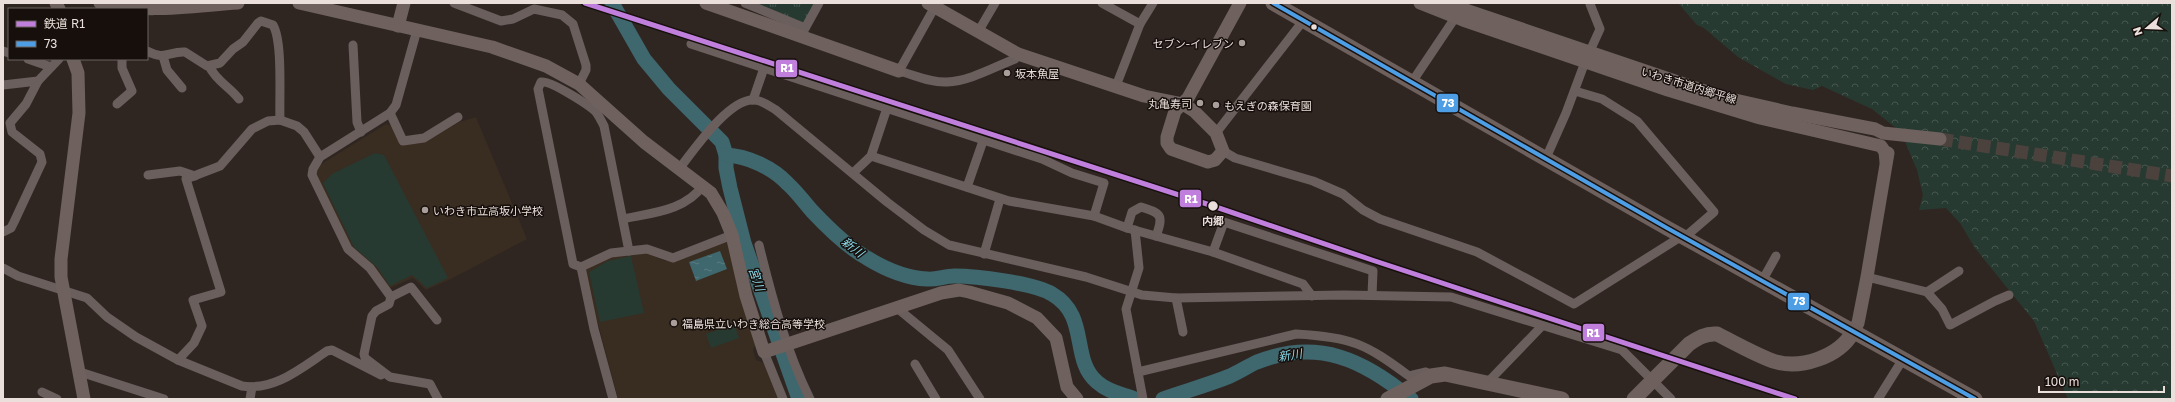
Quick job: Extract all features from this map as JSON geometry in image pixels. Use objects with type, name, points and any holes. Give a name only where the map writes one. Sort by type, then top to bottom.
[{"type":"main road","points":[[1273,3],[1762,281],[1975,399]]},
{"type":"main road","points":[[1634,399],[1689,344],[1699,337],[1717,334],[1773,361],[1791,364],[1808,362],[1840,349],[1848,342],[1853,332]]},
{"type":"main road","points":[[1388,399],[1431,376],[1440,374],[1562,399]]},
{"type":"street","points":[[100,3],[124,5],[238,3]]},
{"type":"street","points":[[298,3],[417,30],[521,56],[580,84],[616,115],[644,142],[681,167],[711,192],[723,213],[732,235],[746,296],[783,399]]},
{"type":"street","points":[[454,3],[501,21],[513,19],[534,9],[562,15],[573,24],[586,65],[586,70],[580,84]]},
{"type":"street","points":[[706,3],[803,32]]},
{"type":"street","points":[[745,3],[803,32],[899,71],[932,81],[960,81],[1015,59],[1018,54]]},
{"type":"street","points":[[803,32],[819,3]]},
{"type":"street","points":[[978,32],[995,3]]},
{"type":"street","points":[[1102,3],[1140,24]]},
{"type":"street","points":[[1116,86],[1140,24],[1153,3]]},
{"type":"street","points":[[1223,151],[1215,160],[1208,162],[1171,149],[1167,143],[1167,137],[1175,111],[1188,98],[1240,3]]},
{"type":"street","name":"いわき市道内郷平線","points":[[1420,3],[1461,10]]},
{"type":"street","name":"いわき市道内郷平線","points":[[1445,3],[1697,99],[1793,126],[1881,146],[1885,152],[1886,162]]},
{"type":"street","points":[[398,26],[404,4]]},
{"type":"street","points":[[899,71],[933,4],[978,32],[1018,54],[1144,96],[1183,104],[1194,111],[1216,133],[1223,151],[1235,158],[1313,181],[1343,194],[1363,210],[1380,219],[1477,252],[1574,304],[1683,236],[1714,212],[1637,121],[1602,99],[1575,91]]},
{"type":"street","points":[[1546,158],[1600,29],[1590,4]]},
{"type":"street","points":[[1412,82],[1461,10]]},
{"type":"street","points":[[208,66],[213,66],[225,60],[233,49],[243,42],[258,22],[261,21],[272,25],[275,29],[279,50],[280,120]]},
{"type":"street","points":[[1216,133],[1303,21]]},
{"type":"street","points":[[391,297],[370,268],[348,249],[313,179],[313,169],[320,157],[390,113],[396,105],[417,30]]},
{"type":"street","points":[[691,44],[983,141],[1042,159],[1072,173],[1104,184],[1094,216]]},
{"type":"street","points":[[353,45],[357,122],[361,132]]},
{"type":"street","points":[[148,52],[156,56],[185,52],[208,66],[218,81],[234,93],[239,99]]},
{"type":"street","points":[[163,56],[167,70],[182,88]]},
{"type":"street","name":"いわき市道内郷平線","points":[[1588,58],[1722,97],[1792,113],[1875,129],[1883,133],[1940,139]]},
{"type":"street","points":[[31,60],[52,66]]},
{"type":"street","points":[[3,232],[14,222],[42,162],[40,154],[12,132],[10,123],[26,104],[38,81],[58,60]]},
{"type":"street","points":[[73,60],[78,73],[79,113],[61,277],[84,399]]},
{"type":"street","points":[[117,104],[132,91],[122,68],[122,60]]},
{"type":"street","points":[[753,100],[764,68]]},
{"type":"street","points":[[3,85],[38,81]]},
{"type":"street","points":[[629,251],[604,126],[596,112],[548,82],[541,82],[538,85],[574,264],[581,267],[611,253],[629,251],[646,249],[673,258],[732,235]]},
{"type":"street","points":[[681,167],[721,118],[734,107],[753,100],[765,103],[776,110],[853,173],[939,240],[949,245],[1086,277],[1142,295],[1176,298],[1372,295],[1451,297],[1541,327],[1622,350],[1671,399]]},
{"type":"street","points":[[853,173],[871,156],[887,108]]},
{"type":"street","points":[[390,113],[403,141],[424,138],[458,117]]},
{"type":"street","points":[[604,126],[616,115]]},
{"type":"street","points":[[178,360],[194,343],[202,326],[194,300],[221,292],[186,179],[220,166],[252,129],[268,121],[280,120],[298,126],[304,132],[320,157]]},
{"type":"street","points":[[1793,126],[1873,137],[1883,133],[1889,148],[1858,324],[1853,332]]},
{"type":"street","points":[[967,187],[983,141]]},
{"type":"street","points":[[871,156],[1000,198],[1094,216],[1131,229],[1213,252],[1303,284],[1312,296]]},
{"type":"street","points":[[148,175],[180,171],[195,176]]},
{"type":"street","points":[[623,219],[672,209],[699,192],[703,186]]},
{"type":"street","points":[[984,254],[1000,198]]},
{"type":"street","points":[[1143,399],[1126,309],[1138,268],[1131,229],[1132,212],[1141,207],[1156,212],[1160,215],[1160,224],[1156,236]]},
{"type":"street","points":[[1213,252],[1224,222],[1373,271],[1372,295]]},
{"type":"street","points":[[759,245],[787,345],[797,372],[810,399]]},
{"type":"street","points":[[1762,281],[1776,256]]},
{"type":"street","points":[[581,267],[594,329],[613,399]]},
{"type":"street","points":[[3,268],[18,276],[87,298],[107,317],[136,337],[178,360],[225,380],[252,388],[277,382],[332,350],[376,374],[390,378],[426,382],[433,387],[438,399]]},
{"type":"street","points":[[1927,292],[1959,271]]},
{"type":"street","points":[[1867,277],[1927,292],[1942,310],[1950,325],[1995,301],[2002,300],[2009,295]]},
{"type":"street","points":[[390,378],[368,361],[364,354],[372,316],[376,311],[389,304],[391,297],[411,287],[438,320]]},
{"type":"street","points":[[767,351],[941,292],[959,290],[1017,307],[1037,318],[1056,338],[1067,387],[1077,399]]},
{"type":"street","points":[[1176,298],[1183,332]]},
{"type":"street","points":[[897,308],[948,350],[980,399]]},
{"type":"street","points":[[1486,383],[1541,327]]},
{"type":"street","points":[[1138,373],[1296,334],[1322,335],[1356,342],[1371,349],[1409,376],[1428,372],[1440,374]]},
{"type":"street","points":[[1878,399],[1903,359]]},
{"type":"street","points":[[915,364],[936,399]]},
{"type":"street","points":[[80,372],[164,399]]},
{"type":"street","points":[[250,399],[252,388]]},
{"type":"street","points":[[42,392],[57,399]]},
{"type":"shaded area","name":"いわき市立高坂小学校","points":[[476,117],[527,239],[451,279],[426,290],[413,278],[390,288],[376,269],[352,248],[316,175],[318,166],[386,124],[392,126],[400,144],[423,143],[459,122]]},
{"type":"shaded area","name":"福島県立いわき総合高等学校","points":[[730,240],[757,342],[753,350],[756,360],[764,363],[779,399],[618,399],[586,278],[587,266],[607,258],[647,253],[665,261],[675,260]]},
{"type":"green space","points":[[745,3],[819,3],[805,28]]},
{"type":"green space","points":[[1678,3],[2172,3],[2172,399],[2068,399],[2034,321],[1975,248],[1960,223],[1946,208],[1919,210],[1923,195],[1917,170],[1901,132],[1872,109],[1822,86],[1813,90],[1786,84],[1738,57],[1704,28],[1697,25]]},
{"type":"green space","points":[[375,153],[384,155],[448,278],[427,288],[412,275],[390,286],[377,267],[354,247],[323,183],[332,174]]},
{"type":"green space","points":[[631,256],[644,313],[600,322],[589,272],[608,261]]},
{"type":"green space","points":[[734,324],[739,338],[711,348],[706,334]]},
{"type":"water","points":[[720,251],[727,269],[696,281],[689,262]]},
{"type":"waterway","name":"宮川","points":[[612,3],[644,59],[669,89],[722,142],[726,155],[726,168],[730,188],[744,243],[799,399]]},
{"type":"waterway","name":"新川","points":[[726,155],[751,160],[768,168],[782,178],[812,211],[845,243],[860,254],[888,269],[911,277],[927,279],[954,276],[976,277],[1019,283],[1044,290],[1052,294],[1064,303],[1071,314],[1076,325],[1084,362],[1089,373],[1097,382],[1106,388],[1135,399]]},
{"type":"waterway","name":"新川","points":[[1163,399],[1230,376],[1257,362],[1279,355],[1300,352],[1320,353],[1339,357],[1358,364],[1376,373],[1411,399]]},
{"type":"tunnel","points":[[1940,139],[2172,176]]},
{"type":"rail line","name":"R1","points":[[585,3],[1213,206],[1372,260],[1795,399]]},
{"type":"transit line","name":"73","points":[[1273,3],[1667,228],[1975,399]]},
{"type":"place","name":"セブン-イレブン","points":[[1242,43]]},
{"type":"place","name":"坂本魚屋","points":[[1007,73]]},
{"type":"place","name":"丸亀寿司","points":[[1200,103]]},
{"type":"place","name":"もえぎの森保育園","points":[[1216,105]]},
{"type":"place","name":"内郷","points":[[1213,206]]},
{"type":"place","name":"いわき市立高坂小学校","points":[[425,210]]},
{"type":"place","name":"福島県立いわき総合高等学校","points":[[674,323]]}]
